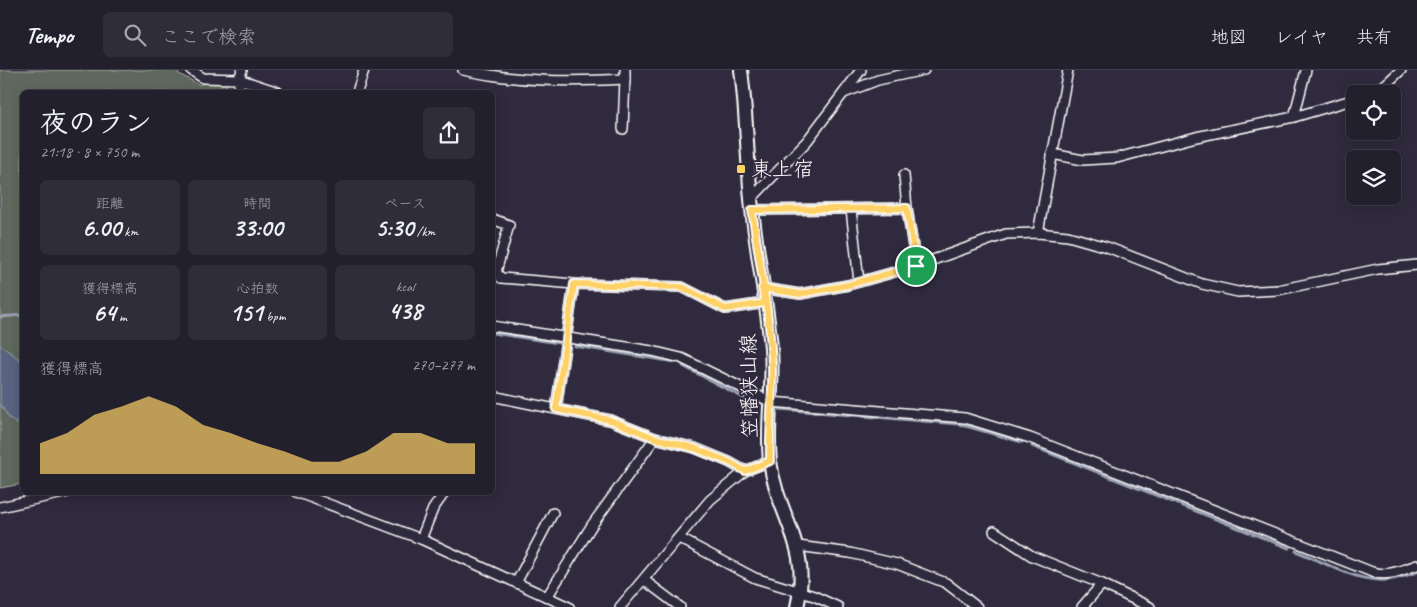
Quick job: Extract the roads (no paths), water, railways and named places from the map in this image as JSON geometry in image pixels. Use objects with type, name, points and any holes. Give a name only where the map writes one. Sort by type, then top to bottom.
[{"type":"main road","name":"笠幡狭山線","points":[[741,70],[752,204],[771,347],[770,461],[775,484],[798,546],[802,563],[801,593],[797,607]]},
{"type":"street","points":[[191,70],[203,78],[241,74],[274,90]]},
{"type":"street","points":[[359,90],[364,70]]},
{"type":"street","points":[[462,70],[493,77],[560,82],[625,75],[623,129]]},
{"type":"street","points":[[752,204],[808,141],[861,70]]},
{"type":"street","points":[[844,93],[878,80],[924,70]]},
{"type":"street","points":[[1038,232],[1068,70]]},
{"type":"street","points":[[1294,117],[1306,70]]},
{"type":"street","points":[[1384,85],[1400,70]]},
{"type":"street","points":[[239,90],[241,74]]},
{"type":"street","points":[[1052,154],[1083,160],[1117,158],[1196,138],[1294,117],[1346,102]]},
{"type":"street","points":[[904,175],[916,266]]},
{"type":"street","points":[[752,204],[907,208]]},
{"type":"street","points":[[851,208],[859,282]]},
{"type":"street","points":[[495,220],[509,225],[496,272],[501,278],[574,284],[682,287],[725,309],[765,303]]},
{"type":"street","points":[[762,288],[800,294],[859,282],[916,266],[1006,234],[1038,232],[1068,236],[1107,247],[1202,284],[1238,292],[1278,290],[1378,269],[1417,265]]},
{"type":"street","points":[[556,409],[574,284]]},
{"type":"street","points":[[495,326],[567,336],[681,358],[771,402],[965,418],[1030,438],[1372,572],[1380,574],[1394,573],[1417,564]]},
{"type":"street","points":[[495,397],[610,420],[655,438],[694,448],[729,462],[745,471]]},
{"type":"street","points":[[547,597],[592,525],[655,438]]},
{"type":"street","points":[[620,607],[680,538],[710,500],[745,471],[770,461]]},
{"type":"street","points":[[0,507],[54,495]]},
{"type":"street","points":[[306,495],[421,539],[568,607]]},
{"type":"street","points":[[421,539],[433,509],[443,495]]},
{"type":"street","points":[[516,583],[553,513]]},
{"type":"street","points":[[994,531],[1032,556],[1102,584],[1150,607]]},
{"type":"street","points":[[680,538],[755,578],[814,596],[838,607]]},
{"type":"street","points":[[798,546],[850,553],[904,567],[946,583],[977,607]]},
{"type":"street","points":[[644,580],[680,607]]},
{"type":"street","points":[[1082,607],[1102,584]]},
{"type":"water","points":[[0,345],[20,360],[20,426],[10,419],[0,404]]},
{"type":"waterway","points":[[0,317],[20,315]]},
{"type":"waterway","points":[[495,333],[559,343]]},
{"type":"waterway","points":[[575,346],[676,362]]},
{"type":"waterway","points":[[683,366],[757,405]]},
{"type":"waterway","points":[[780,409],[959,424],[1022,442]]},
{"type":"waterway","points":[[1032,446],[1289,548]]},
{"type":"waterway","points":[[1296,551],[1347,573],[1368,579],[1388,580],[1417,572]]},
{"type":"place","name":"東上宿","points":[[741,169]]}]
